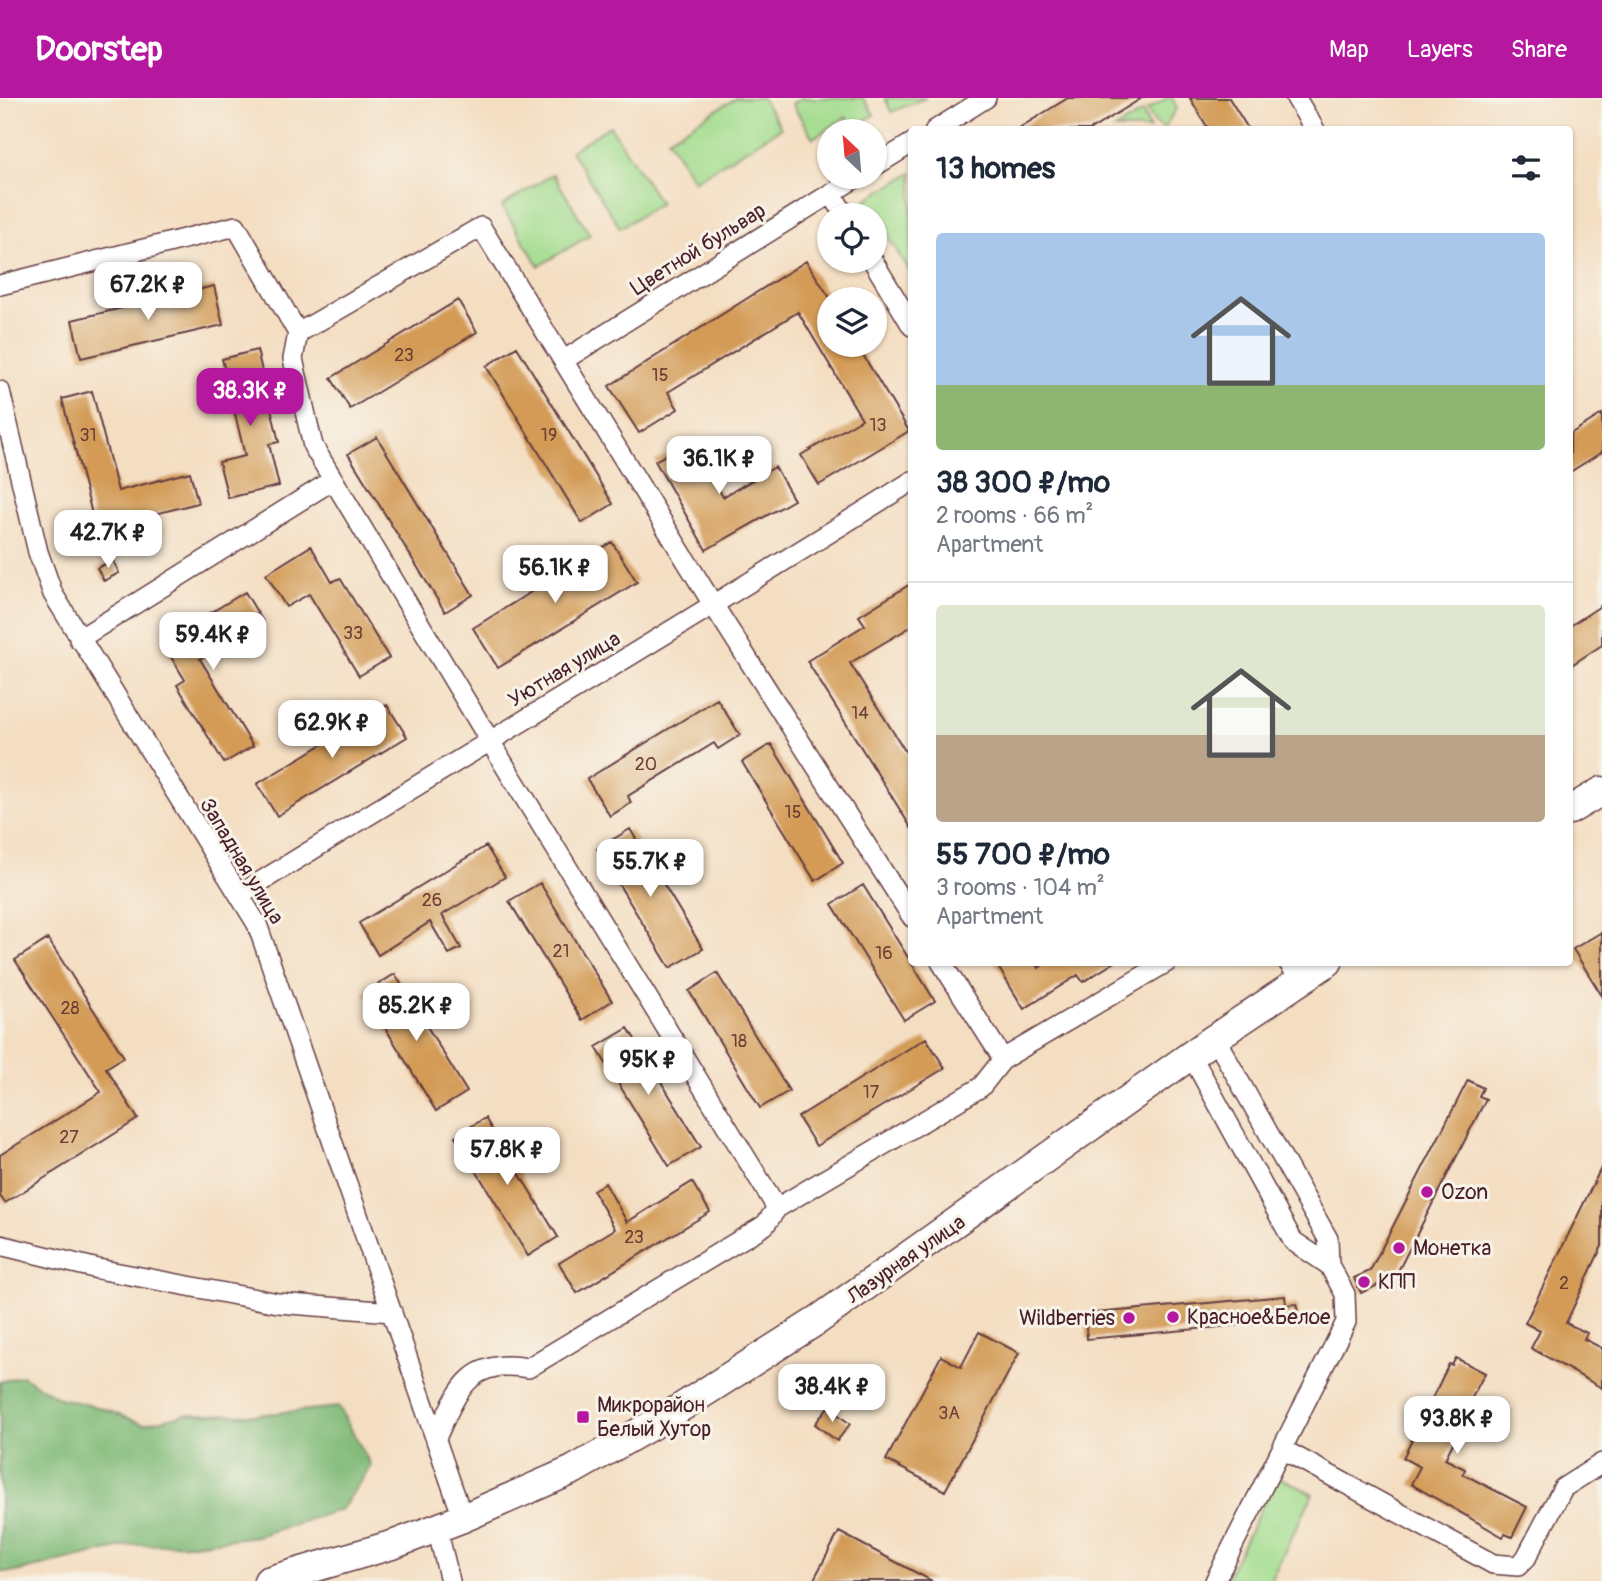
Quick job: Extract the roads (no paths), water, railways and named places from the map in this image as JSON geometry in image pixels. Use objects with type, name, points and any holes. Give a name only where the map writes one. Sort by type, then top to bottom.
[{"type":"street","points":[[940,126],[986,98]]},
{"type":"street","points":[[1296,98],[1313,126]]},
{"type":"street","points":[[887,159],[908,146]]},
{"type":"street","name":"Цветной бульвар","points":[[564,360],[838,189]]},
{"type":"street","points":[[831,193],[837,203]]},
{"type":"street","points":[[0,285],[236,226],[298,333],[293,359],[313,446],[777,1208]]},
{"type":"street","points":[[298,333],[481,227],[714,606],[908,911]]},
{"type":"street","points":[[880,273],[908,319]]},
{"type":"street","name":"Западная улица","points":[[0,391],[38,552],[53,594],[257,924],[463,1518]]},
{"type":"street","points":[[79,639],[333,480]]},
{"type":"street","name":"Уютная улица","points":[[239,895],[491,738],[714,606],[908,484]]},
{"type":"street","points":[[1573,808],[1602,791]]},
{"type":"street","points":[[944,966],[1003,1059]]},
{"type":"street","points":[[438,1444],[455,1398],[465,1382],[480,1370],[507,1364],[528,1368],[765,1225],[777,1208],[981,1087],[1003,1059],[1160,966]]},
{"type":"street","name":"Лазурная улица","points":[[268,1581],[395,1544],[573,1470],[744,1369],[938,1237],[1215,1038],[1294,971],[1313,966]]},
{"type":"street","points":[[1215,1038],[1328,1239],[1329,1265],[1345,1294],[1346,1322],[1215,1581]]},
{"type":"street","points":[[1191,1055],[1293,1241],[1329,1265]]},
{"type":"street","points":[[0,1245],[98,1269],[278,1303],[392,1312]]},
{"type":"street","points":[[1282,1449],[1493,1564],[1505,1567],[1518,1566],[1526,1558],[1563,1488],[1602,1463]]},
{"type":"street","points":[[437,1528],[450,1581]]},
{"type":"place","name":"Ozon","points":[[1427,1192]]},
{"type":"place","name":"Монетка","points":[[1399,1248]]},
{"type":"place","name":"КПП","points":[[1364,1282]]},
{"type":"place","name":"Красное&Белое","points":[[1173,1317]]},
{"type":"place","name":"Wildberries","points":[[1129,1318]]},
{"type":"place","name":"Микрорайон Белый Хутор","points":[[583,1417]]}]
